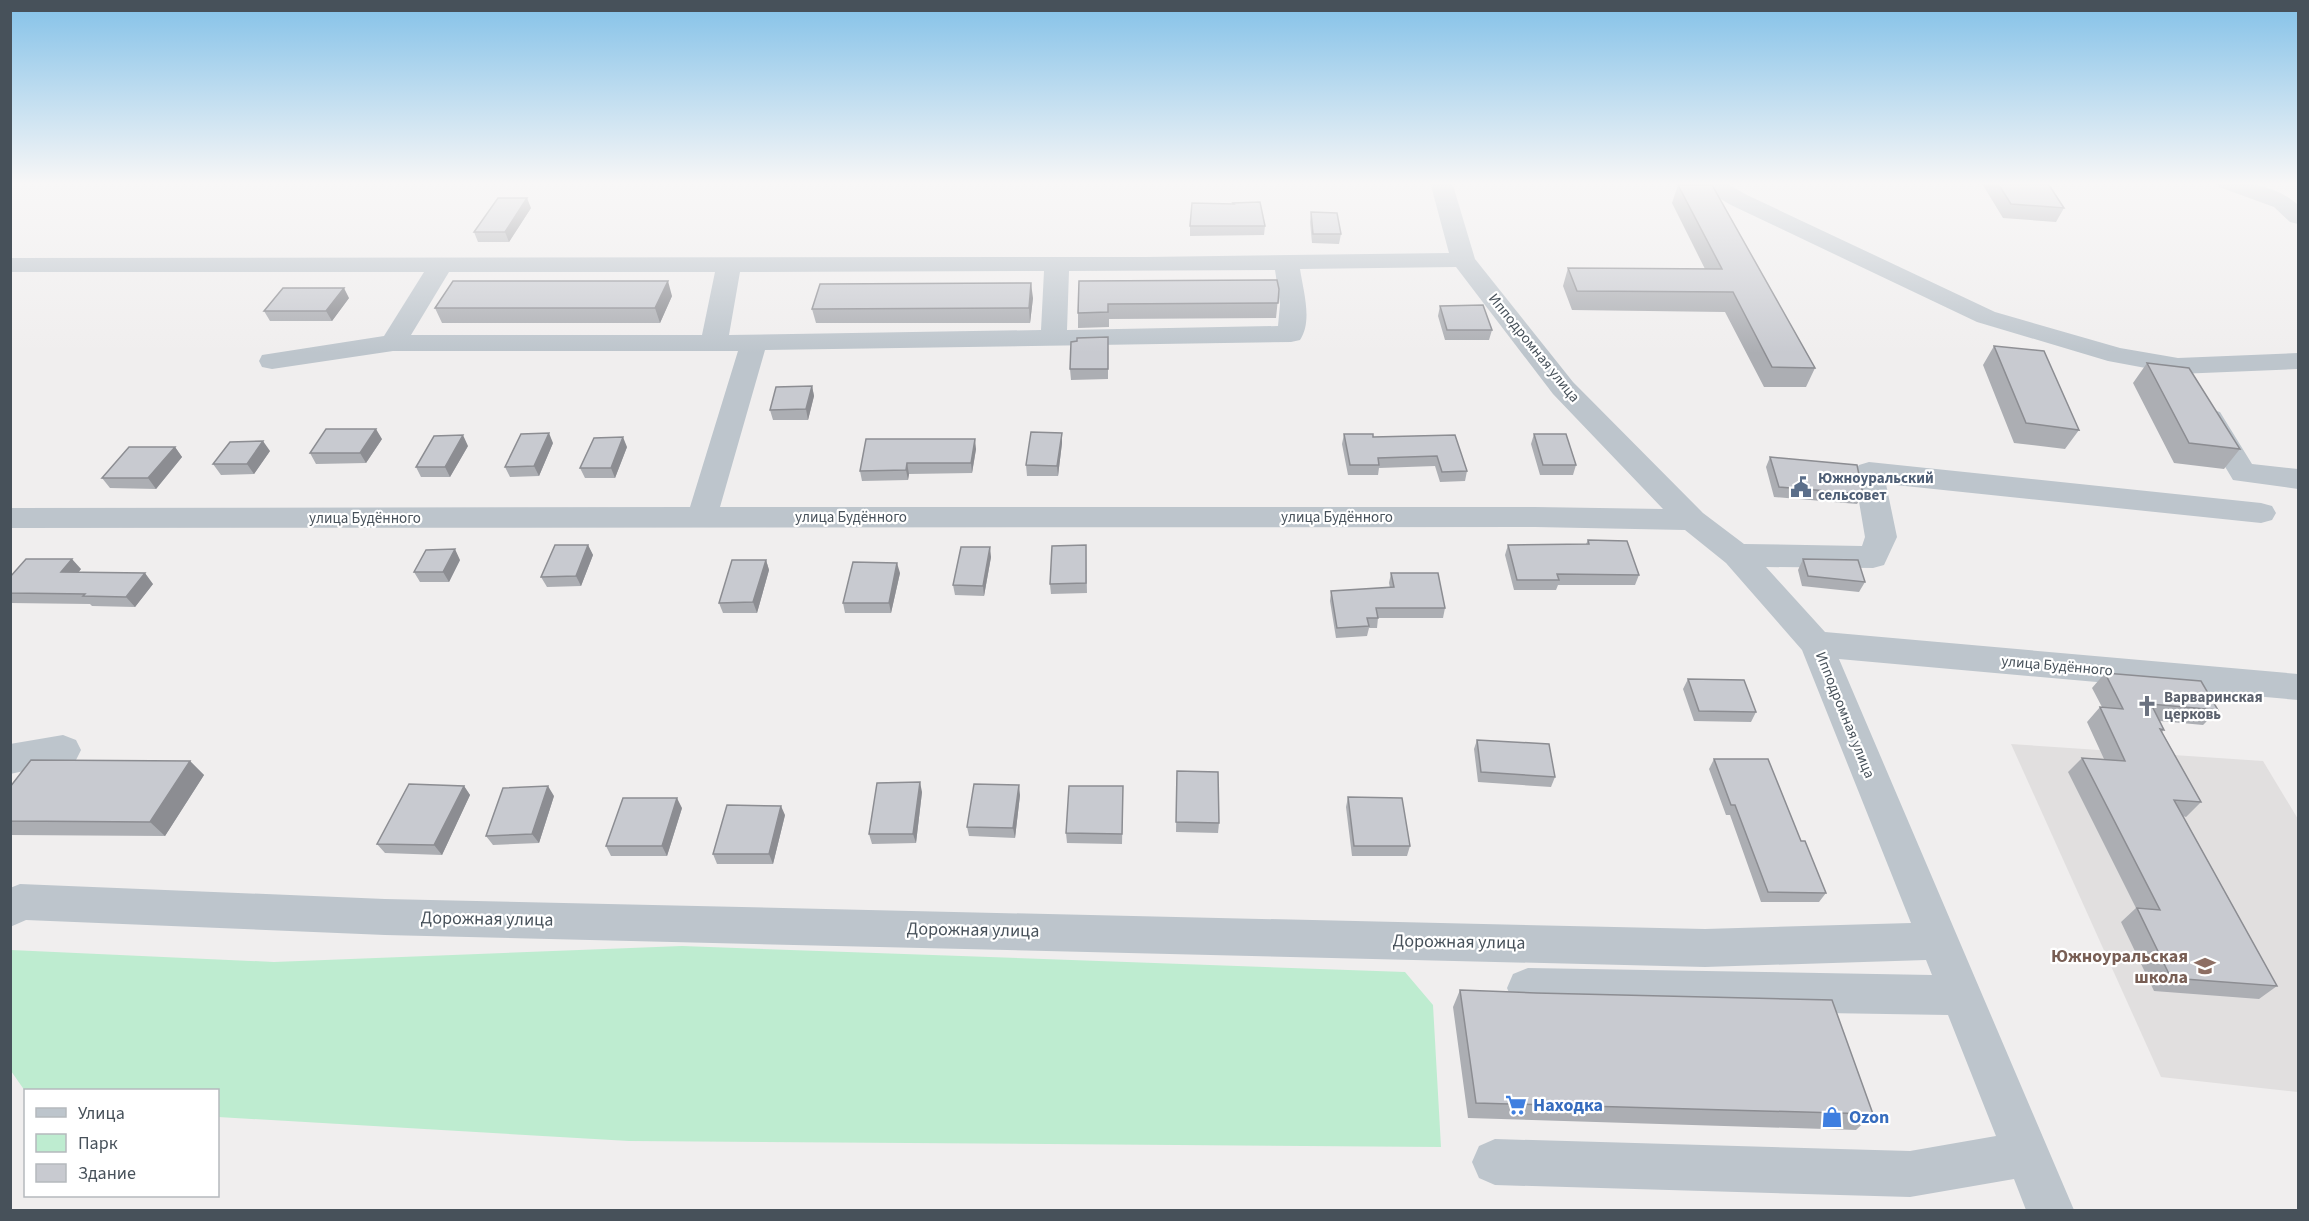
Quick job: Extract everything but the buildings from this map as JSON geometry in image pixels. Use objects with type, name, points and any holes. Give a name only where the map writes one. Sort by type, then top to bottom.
[{"type":"street","name":"Ипподромная улица","points":[[1457,239],[1463,260],[1563,388],[1692,520],[1737,555],[1816,644],[2049,1210]]},
{"type":"street","points":[[1821,239],[1986,317],[2117,355],[2178,366],[2298,361]]},
{"type":"street","points":[[10,265],[1057,264],[1463,260]]},
{"type":"street","points":[[272,361],[393,343],[714,343],[1291,334],[1293,303],[1286,262]]},
{"type":"street","points":[[393,343],[442,263]]},
{"type":"street","points":[[714,343],[729,264]]},
{"type":"street","points":[[1054,337],[1057,264]]},
{"type":"street","points":[[702,518],[754,342]]},
{"type":"street","points":[[2178,366],[2243,474],[2298,479]]},
{"type":"street","points":[[1737,555],[1873,557],[1881,537],[1869,472],[2261,513]]},
{"type":"street","name":"улица Будённого","points":[[14,522],[1535,517],[1692,520]]},
{"type":"street","name":"улица Будённого","points":[[1816,644],[2298,687]]},
{"type":"street","points":[[10,759],[63,750]]},
{"type":"street","name":"Дорожная улица","points":[[10,909],[20,902],[385,917],[1705,948],[1938,941]]},
{"type":"street","points":[[1527,988],[1960,995]]},
{"type":"street","points":[[1495,1162],[1910,1174],[2025,1154]]},
{"type":"shaded area","name":"Южноуральская школа","points":[[2011,744],[2263,761],[2298,819],[2298,1092],[2161,1077]]},
{"type":"green space","points":[[682,946],[1405,972],[1433,1005],[1441,1147],[629,1141],[219,1117],[219,1089],[24,1090],[11,1071],[11,950],[274,962]]},
{"type":"place","name":"Южноуральский сельсовет","points":[[1801,487]]},
{"type":"place","name":"Варваринская церковь","points":[[2147,706]]},
{"type":"place","name":"Южноуральская школа","points":[[2205,966]]},
{"type":"place","name":"Находка","points":[[1516,1105]]},
{"type":"place","name":"Ozon","points":[[1832,1117]]}]
